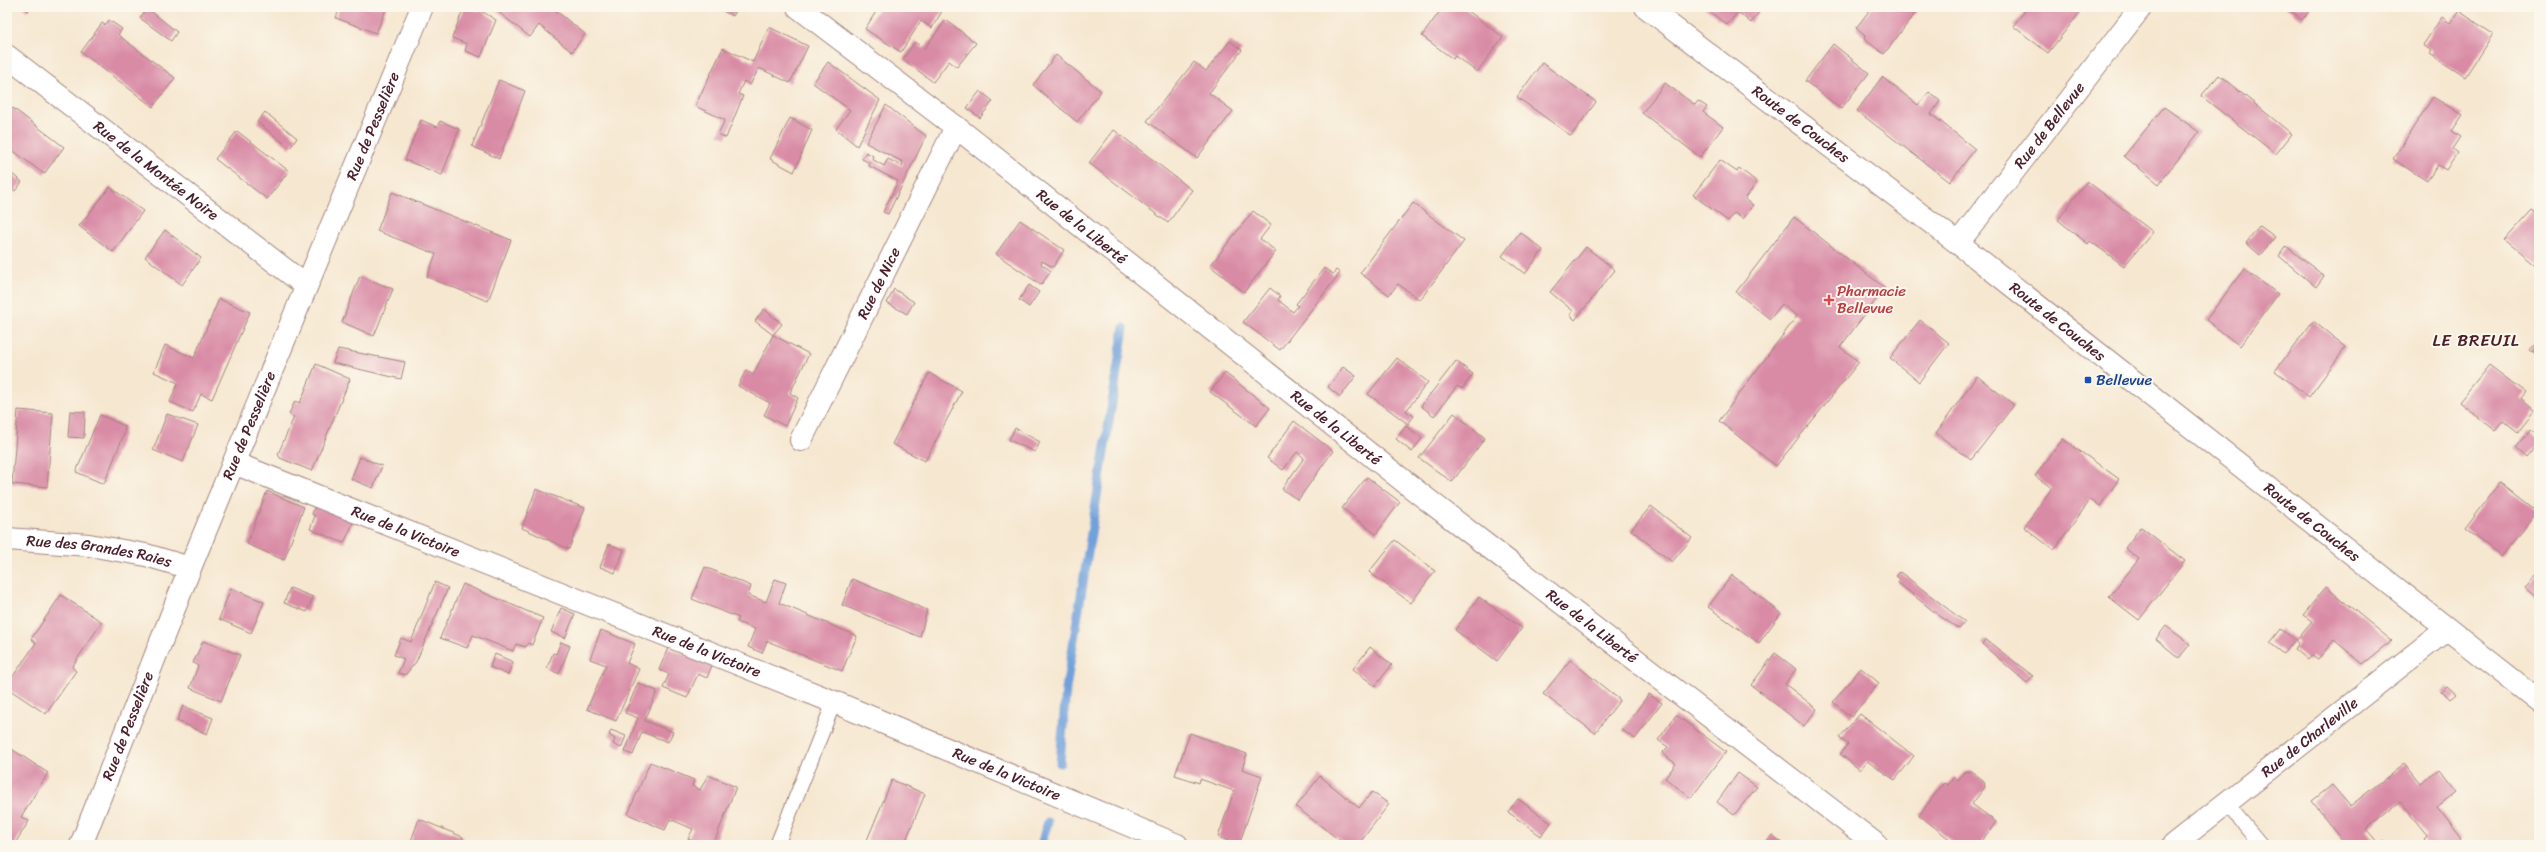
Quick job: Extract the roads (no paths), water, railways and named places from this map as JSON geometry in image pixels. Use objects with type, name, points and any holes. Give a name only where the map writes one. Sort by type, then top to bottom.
[{"type":"street","name":"Rue de Pesselière","points":[[81,845],[190,568],[234,463],[305,285],[422,7]]},
{"type":"street","name":"Rue de la Liberté","points":[[798,7],[956,127],[1414,489],[1877,845]]},
{"type":"street","name":"Route de Couches","points":[[1646,7],[1958,243],[2539,701]]},
{"type":"street","name":"Rue de Bellevue","points":[[1958,243],[2141,7]]},
{"type":"street","name":"Rue de la Montée Noire","points":[[7,56],[305,285]]},
{"type":"street","name":"Rue de Nice","points":[[801,440],[956,127]]},
{"type":"street","name":"Rue de la Victoire","points":[[234,463],[834,702],[1177,845]]},
{"type":"street","name":"Rue des Grandes Raies","points":[[7,539],[89,545],[146,555],[190,568]]},
{"type":"street","name":"Rue de Charleville","points":[[2172,845],[2447,629]]},
{"type":"lane","points":[[777,845],[834,702]]},
{"type":"lane","points":[[2226,803],[2261,845]]},
{"type":"waterway","points":[[1060,763],[1066,689],[1124,328]]},
{"type":"waterway","points":[[1041,845],[1048,822]]},
{"type":"place","name":"Pharmacie Bellevue","points":[[1829,300]]},
{"type":"place","name":"Bellevue","points":[[2088,380]]},
{"type":"district","name":"LE BREUIL","points":[[2476,340]]}]
